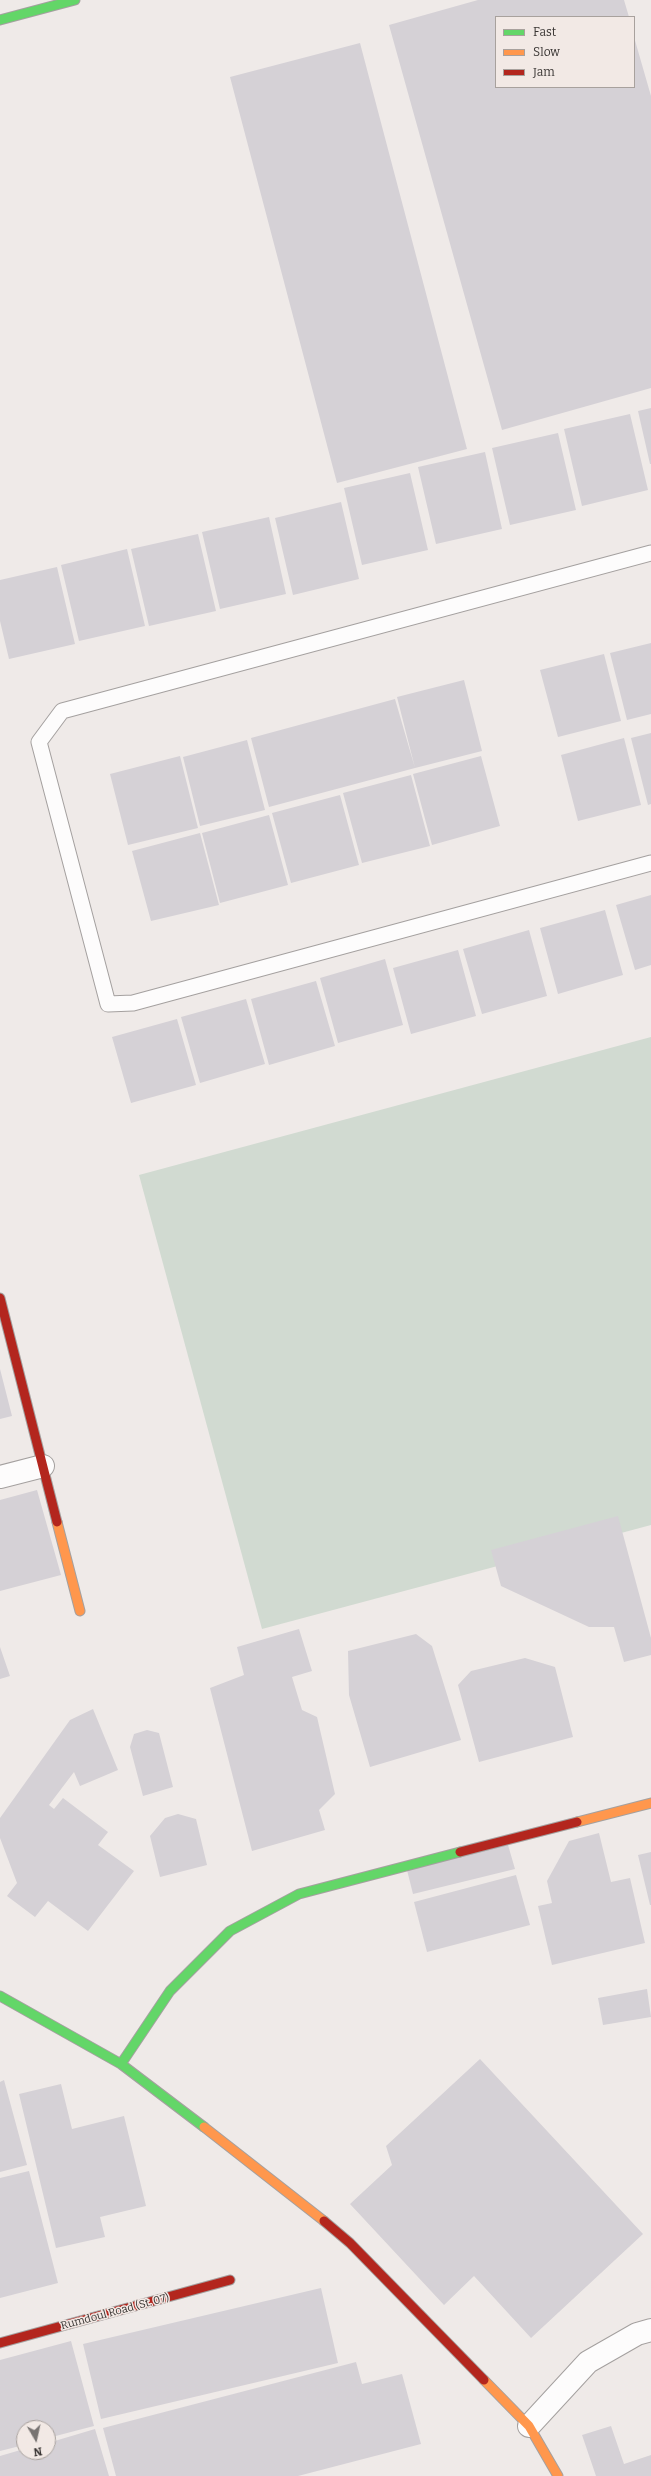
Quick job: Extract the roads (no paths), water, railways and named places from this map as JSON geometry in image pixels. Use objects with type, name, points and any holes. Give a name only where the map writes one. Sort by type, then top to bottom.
[{"type":"street","points":[[0,20],[74,0]]},
{"type":"street","points":[[0,1298],[80,1611]]},
{"type":"street","points":[[0,1477],[43,1466]]},
{"type":"street","points":[[121,2064],[170,1992],[230,1931],[299,1894],[651,1803]]},
{"type":"street","points":[[0,1996],[121,2064],[246,2158],[350,2243],[530,2426],[558,2476]]},
{"type":"street","name":"Rumdoul Road (St. 07)","points":[[0,2343],[230,2280]]},
{"type":"street","points":[[530,2426],[588,2362],[637,2334],[651,2330]]},
{"type":"lane","points":[[651,552],[62,711],[39,742],[108,1004],[133,1003],[651,863]]}]
